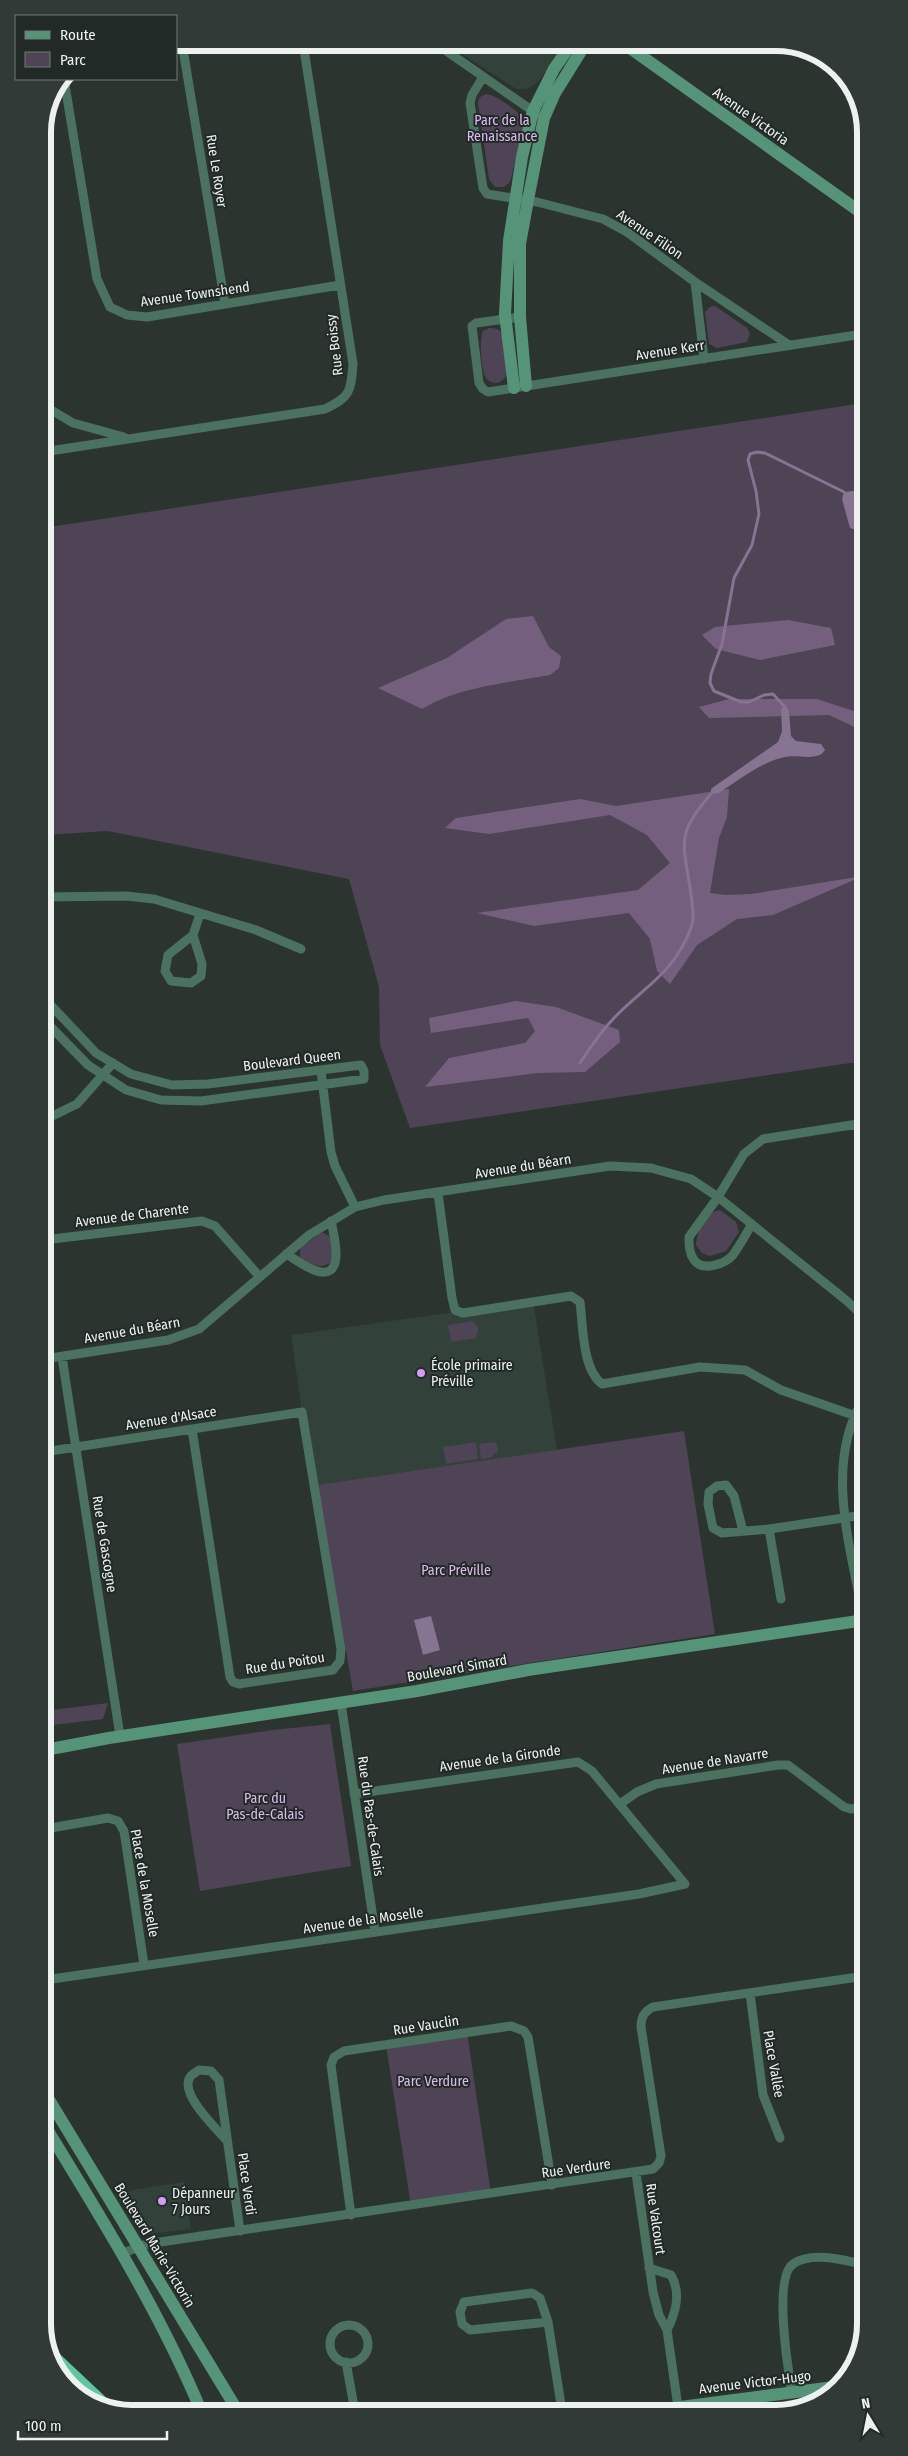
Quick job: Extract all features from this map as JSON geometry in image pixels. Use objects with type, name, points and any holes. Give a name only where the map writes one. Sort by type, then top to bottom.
[{"type":"highway","points":[[65,2370],[90,2393]]},
{"type":"street","name":"Rue Le Royer","points":[[183,51],[224,304]]},
{"type":"street","name":"Rue Boissy","points":[[51,451],[324,409],[343,400],[352,384],[353,364],[304,51]]},
{"type":"street","points":[[446,51],[544,118]]},
{"type":"street","points":[[520,387],[520,244],[522,199],[533,111],[554,69],[566,51]]},
{"type":"street","points":[[520,387],[506,318],[509,241],[544,118],[554,92],[581,51]]},
{"type":"street","name":"Avenue Victoria","points":[[634,51],[857,210]]},
{"type":"street","name":"Avenue Filion","points":[[482,77],[472,95],[470,103],[483,188],[487,194],[522,199],[603,219],[627,232],[695,282],[789,345]]},
{"type":"street","name":"Avenue Townshend","points":[[65,87],[97,279],[110,307],[127,316],[147,317],[340,285]]},
{"type":"street","points":[[695,282],[704,359]]},
{"type":"street","points":[[506,318],[520,317]]},
{"type":"street","name":"Avenue Kerr","points":[[506,318],[476,323],[472,326],[479,383],[488,392],[857,335]]},
{"type":"street","points":[[51,410],[73,422],[129,438]]},
{"type":"street","points":[[51,897],[142,897],[284,940],[301,949]]},
{"type":"street","points":[[193,935],[202,964],[201,976],[191,983],[171,980],[165,971],[168,955],[193,935],[200,914]]},
{"type":"street","name":"Boulevard Queen","points":[[51,1005],[96,1053],[131,1074],[172,1084],[208,1084],[361,1065],[364,1071],[364,1079],[323,1086],[201,1100],[161,1100],[126,1090],[88,1064],[51,1027]]},
{"type":"street","points":[[51,1117],[77,1104],[113,1063]]},
{"type":"street","points":[[321,1071],[335,1166],[355,1207]]},
{"type":"street","points":[[752,1224],[732,1256],[720,1264],[705,1266],[695,1261],[690,1251],[689,1237],[718,1197],[744,1154],[763,1139],[857,1124]]},
{"type":"street","name":"Avenue du Béarn","points":[[51,1358],[168,1340],[189,1334],[206,1323],[286,1254],[330,1221],[355,1207],[384,1200],[610,1166],[651,1168],[691,1179],[718,1197],[752,1224],[840,1295],[857,1311]]},
{"type":"street","points":[[438,1193],[455,1310],[463,1313],[571,1296],[580,1302],[588,1363],[594,1378],[602,1384],[700,1367],[745,1370],[781,1390],[853,1415]]},
{"type":"street","name":"Avenue de Charente","points":[[51,1239],[202,1221],[215,1226],[259,1276]]},
{"type":"street","points":[[286,1254],[314,1270],[321,1271],[332,1267],[336,1262],[337,1254],[330,1221]]},
{"type":"street","name":"Rue de Gascogne","points":[[62,1356],[120,1736]]},
{"type":"street","points":[[857,1409],[853,1415],[844,1455],[843,1478],[846,1518],[857,1580]]},
{"type":"street","name":"Avenue d'Alsace","points":[[51,1451],[302,1412]]},
{"type":"street","name":"Rue du Poitou","points":[[192,1429],[230,1677],[233,1682],[239,1684],[326,1671],[337,1666],[340,1661],[341,1649],[302,1412]]},
{"type":"street","points":[[743,1531],[734,1496],[726,1485],[717,1486],[709,1492],[708,1504],[713,1528],[722,1533],[769,1529],[857,1516]]},
{"type":"street","points":[[769,1529],[781,1599]]},
{"type":"street","name":"Boulevard Simard","points":[[51,1751],[120,1736],[341,1703],[528,1670],[857,1621]]},
{"type":"street","name":"Rue du Pas-de-Calais","points":[[341,1703],[375,1932]]},
{"type":"street","name":"Avenue de la Gironde","points":[[354,1794],[578,1762],[592,1771],[685,1884]]},
{"type":"street","name":"Avenue de Navarre","points":[[620,1804],[637,1792],[656,1784],[778,1764],[788,1765],[844,1807],[857,1808]]},
{"type":"street","name":"Place de la Moselle","points":[[51,1828],[108,1818],[118,1822],[124,1831],[144,1964]]},
{"type":"street","name":"Avenue de la Moselle","points":[[51,1979],[144,1964],[638,1894],[685,1884]]},
{"type":"street","name":"Rue Verdure","points":[[123,2253],[138,2246],[653,2170],[659,2163],[661,2156],[641,2027],[641,2019],[646,2011],[653,2007],[857,1977]]},
{"type":"street","name":"Place Vallée","points":[[750,1993],[763,2095],[780,2138]]},
{"type":"street","name":"Rue Vauclin","points":[[351,2215],[331,2066],[334,2056],[344,2051],[467,2032],[511,2026],[524,2031],[528,2037],[552,2185]]},
{"type":"street","name":"Place Verdi","points":[[227,2141],[189,2096],[187,2086],[190,2077],[199,2070],[211,2071],[219,2080],[240,2231]]},
{"type":"street","name":"Boulevard Marie-Victorin","points":[[51,2103],[234,2405]]},
{"type":"street","points":[[51,2136],[123,2253],[174,2348],[199,2405]]},
{"type":"street","name":"Rue Valcourt","points":[[636,2173],[649,2268],[657,2308],[667,2330],[678,2405]]},
{"type":"street","points":[[792,2393],[783,2336],[782,2312],[789,2268],[794,2263],[805,2259],[818,2258],[857,2263]]},
{"type":"street","name":"Rue Valcourt","points":[[649,2268],[671,2275],[676,2284],[677,2295],[674,2317],[667,2330]]},
{"type":"street","points":[[548,2322],[470,2330],[462,2324],[460,2312],[464,2302],[532,2293],[540,2298],[548,2322],[561,2405]]},
{"type":"street","points":[[352,2325],[357,2326],[366,2334],[368,2346],[363,2356],[353,2362],[346,2362],[335,2356],[331,2351],[331,2338],[339,2328],[352,2325]]},
{"type":"street","points":[[346,2362],[354,2405]]},
{"type":"street","name":"Avenue Victor-Hugo","points":[[694,2405],[824,2388]]},
{"type":"shaded area","points":[[457,51],[563,51],[538,82],[527,89],[516,89]]},
{"type":"shaded area","points":[[857,491],[857,530],[850,528],[842,499],[844,492]]},
{"type":"shaded area","points":[[533,616],[549,647],[561,656],[559,668],[550,675],[468,690],[436,701],[422,709],[378,688],[447,658],[506,619]]},
{"type":"shaded area","points":[[788,620],[831,628],[835,645],[760,660],[716,649],[702,635],[715,627]]},
{"type":"shaded area","points":[[729,699],[817,699],[857,712],[857,728],[829,715],[709,718],[699,707]]},
{"type":"shaded area","points":[[786,705],[789,711],[791,736],[796,741],[821,744],[825,750],[822,754],[813,757],[790,756],[776,759],[750,772],[719,793],[711,794],[711,789],[778,742],[782,731],[781,709]]},
{"type":"shaded area","points":[[729,789],[727,817],[719,838],[710,893],[726,895],[751,894],[857,877],[857,879],[773,915],[737,919],[697,945],[670,984],[657,971],[650,939],[629,913],[534,926],[477,913],[638,890],[670,863],[647,835],[610,815],[489,834],[445,828],[456,818],[580,799],[616,806]]},
{"type":"shaded area","points":[[516,1001],[556,1007],[619,1030],[620,1042],[585,1072],[538,1073],[425,1087],[449,1058],[525,1043],[535,1031],[528,1018],[431,1033],[429,1018]]},
{"type":"shaded area","name":"École primaire Préville","points":[[533,1301],[557,1450],[317,1485],[302,1412],[291,1335]]},
{"type":"shaded area","points":[[431,1616],[440,1650],[423,1655],[414,1620]]},
{"type":"shaded area","points":[[184,2182],[191,2229],[142,2235],[118,2197],[132,2190]]},
{"type":"green space","name":"Parc de la Renaissance","points":[[486,94],[496,97],[508,105],[525,122],[510,182],[504,187],[495,187],[489,179],[478,102],[480,97]]},
{"type":"green space","points":[[715,306],[747,328],[750,334],[747,342],[717,348],[709,344],[705,312],[710,307]]},
{"type":"green space","points":[[489,328],[500,331],[503,345],[506,375],[502,381],[497,383],[491,382],[486,378],[482,362],[482,335],[483,331]]},
{"type":"green space","points":[[857,404],[857,1062],[410,1128],[380,1045],[379,987],[349,879],[108,831],[51,835],[51,527]]},
{"type":"green space","points":[[720,1210],[736,1222],[739,1232],[726,1251],[710,1256],[702,1253],[696,1245],[697,1240],[702,1224],[710,1215]]},
{"type":"green space","points":[[322,1232],[329,1236],[334,1251],[330,1263],[318,1266],[300,1257],[300,1248]]},
{"type":"green space","points":[[473,1321],[478,1329],[475,1338],[451,1342],[448,1325]]},
{"type":"green space","name":"Parc Préville","points":[[684,1431],[715,1634],[353,1691],[317,1485]]},
{"type":"green space","points":[[476,1442],[478,1459],[446,1464],[443,1447]]},
{"type":"green space","points":[[496,1442],[498,1451],[490,1458],[481,1459],[479,1444]]},
{"type":"green space","points":[[108,1703],[103,1719],[51,1725],[51,1710]]},
{"type":"green space","name":"Parc du Pas-de-Calais","points":[[330,1724],[351,1866],[200,1891],[177,1744]]},
{"type":"green space","name":"Parc Verdure","points":[[467,2032],[491,2194],[411,2206],[386,2045]]},
{"type":"green space","points":[[810,2397],[787,2404],[779,2405],[779,2402]]},
{"type":"waterway","points":[[784,706],[773,694],[764,695],[749,702],[741,702],[714,691],[710,683],[711,674],[722,644],[734,578],[752,545],[759,514],[756,491],[748,460],[750,454],[757,452],[765,453],[844,492]]},
{"type":"waterway","points":[[580,1063],[598,1036],[614,1018],[662,974],[686,940],[692,925],[693,914],[684,841],[691,820],[711,794]]},
{"type":"place","name":"École primaire Préville","points":[[421,1373]]},
{"type":"place","name":"Dépanneur 7 Jours","points":[[162,2201]]}]
